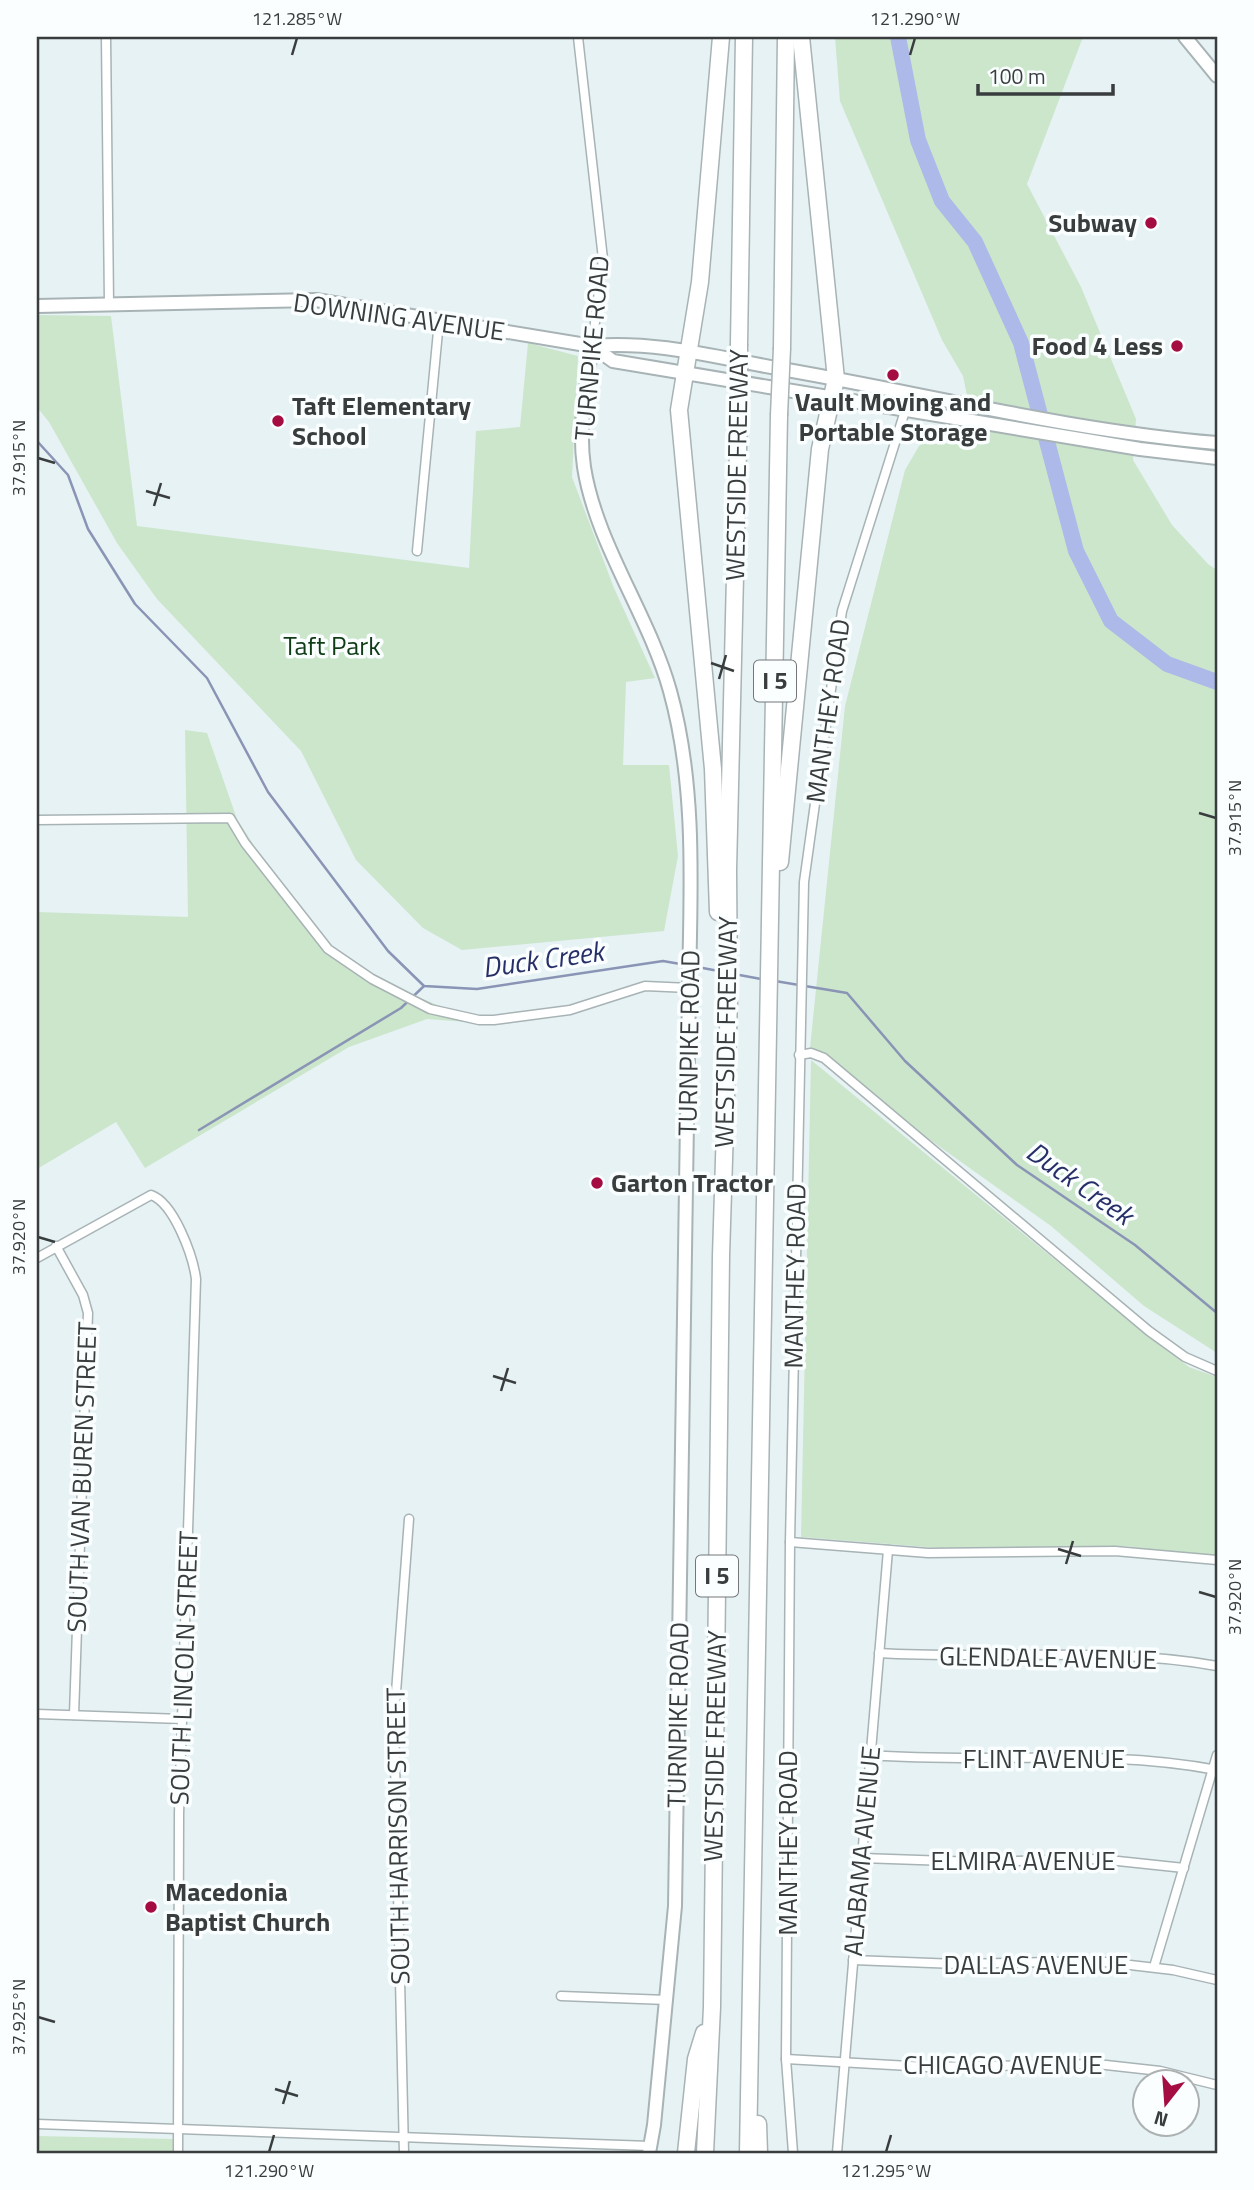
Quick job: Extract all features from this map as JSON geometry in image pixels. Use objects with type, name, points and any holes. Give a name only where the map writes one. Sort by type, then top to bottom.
[{"type":"highway","points":[[721,37],[700,282],[679,410],[713,769],[718,910],[728,939]]},
{"type":"highway","name":"WESTSIDE FREEWAY","points":[[705,2153],[712,2007],[721,1256],[729,999],[744,37]]},
{"type":"highway","name":"WESTSIDE FREEWAY","points":[[748,2153],[786,37]]},
{"type":"highway","points":[[770,900],[778,882],[820,449],[836,379],[802,37]]},
{"type":"highway","points":[[686,2153],[696,2059],[712,2007]]},
{"type":"highway","points":[[750,2012],[757,2071],[759,2153]]},
{"type":"street","points":[[106,37],[109,304]]},
{"type":"street","name":"TURNPIKE ROAD","points":[[578,37],[603,259],[582,402],[584,468],[592,501],[658,654],[680,732],[689,816],[690,933],[675,1906],[649,2150]]},
{"type":"street","points":[[1185,37],[1217,76]]},
{"type":"street","name":"DOWNING AVENUE","points":[[37,306],[316,300],[592,346],[613,344],[689,352],[976,408]]},
{"type":"street","points":[[417,551],[439,321]]},
{"type":"street","name":"DOWNING AVENUE","points":[[592,346],[613,361],[686,370],[905,411]]},
{"type":"street","points":[[905,411],[920,407],[965,413],[976,408],[1117,432],[1217,443]]},
{"type":"street","points":[[905,411],[1124,447],[1217,458]]},
{"type":"street","name":"MANTHEY ROAD","points":[[793,2153],[786,2059],[790,1542],[804,872],[842,611],[905,411]]},
{"type":"street","points":[[37,820],[230,818],[245,843],[328,949],[372,979],[430,1009],[478,1020],[494,1020],[570,1010],[645,986],[689,986]]},
{"type":"street","points":[[799,1055],[811,1053],[824,1058],[1159,1338],[1185,1357],[1217,1371]]},
{"type":"street","name":"SOUTH LINCOLN STREET","points":[[56,1247],[142,1197],[155,1195],[163,1202],[186,1242],[196,1279],[181,1718],[178,2153]]},
{"type":"street","points":[[37,1258],[56,1247]]},
{"type":"street","name":"SOUTH VAN BUREN STREET","points":[[56,1247],[83,1294],[88,1313],[74,1715]]},
{"type":"street","name":"SOUTH HARRISON STREET","points":[[404,2153],[394,1719],[409,1519]]},
{"type":"street","points":[[790,1542],[956,1553],[1115,1551],[1217,1560]]},
{"type":"street","name":"ALABAMA AVENUE","points":[[837,2153],[888,1550]]},
{"type":"street","name":"GLENDALE AVENUE","points":[[878,1653],[965,1657],[1100,1654],[1217,1666]]},
{"type":"street","points":[[37,1714],[181,1718]]},
{"type":"street","name":"FLINT AVENUE","points":[[870,1755],[958,1760],[1101,1757],[1215,1769]]},
{"type":"street","points":[[1154,1967],[1217,1755]]},
{"type":"street","name":"ELMIRA AVENUE","points":[[862,1858],[977,1862],[1099,1859],[1184,1868]]},
{"type":"street","name":"DALLAS AVENUE","points":[[853,1960],[957,1964],[1096,1961],[1154,1967],[1217,1980]]},
{"type":"street","points":[[561,1996],[667,2000]]},
{"type":"street","name":"CHICAGO AVENUE","points":[[786,2059],[927,2067],[1097,2064],[1149,2069],[1217,2085]]},
{"type":"street","points":[[37,2124],[403,2137],[649,2150]]},
{"type":"green space","points":[[835,37],[1083,37],[1027,184],[1081,287],[1136,419],[1133,460],[1172,525],[1208,564],[1217,570],[1217,1353],[1144,1306],[1051,1226],[884,1107],[810,1048],[845,706],[905,470],[929,429],[977,444],[963,376],[942,340],[840,101]]},
{"type":"green space","name":"Taft Park","points":[[37,315],[111,316],[137,526],[469,568],[476,431],[520,427],[528,343],[578,356],[572,477],[614,588],[655,678],[626,682],[623,765],[669,765],[678,856],[664,931],[462,950],[423,928],[356,860],[301,751],[157,599],[117,543],[49,422],[37,407]]},
{"type":"green space","points":[[185,730],[207,733],[237,819],[301,918],[359,972],[480,1023],[427,1019],[349,1047],[145,1168],[116,1122],[37,1169],[37,912],[188,917]]},
{"type":"green space","points":[[811,1060],[1189,1367],[1217,1377],[1217,1558],[1126,1546],[939,1548],[801,1537]]},
{"type":"green space","points":[[37,2136],[173,2139],[173,2153],[37,2153]]},
{"type":"waterway","points":[[898,37],[918,140],[942,201],[975,242],[1021,343],[1076,551],[1111,621],[1167,664],[1217,682]]},
{"type":"waterway","name":"Duck Creek","points":[[37,441],[68,475],[88,529],[135,604],[207,678],[268,792],[388,951],[424,986],[477,989],[663,961],[686,965]]},
{"type":"waterway","name":"Duck Creek","points":[[692,966],[724,972]]},
{"type":"waterway","name":"Duck Creek","points":[[734,974],[761,979]]},
{"type":"waterway","name":"Duck Creek","points":[[775,981],[847,993],[905,1061],[1017,1165],[1135,1245],[1217,1313]]},
{"type":"waterway","points":[[199,1130],[401,1008],[424,986]]},
{"type":"place","name":"Subway","points":[[1151,223]]},
{"type":"place","name":"Food 4 Less","points":[[1177,346]]},
{"type":"place","name":"Vault Moving and Portable Storage","points":[[893,375]]},
{"type":"place","name":"Taft Elementary School","points":[[278,421]]},
{"type":"place","name":"Garton Tractor","points":[[597,1183]]},
{"type":"place","name":"Macedonia Baptist Church","points":[[151,1907]]}]
